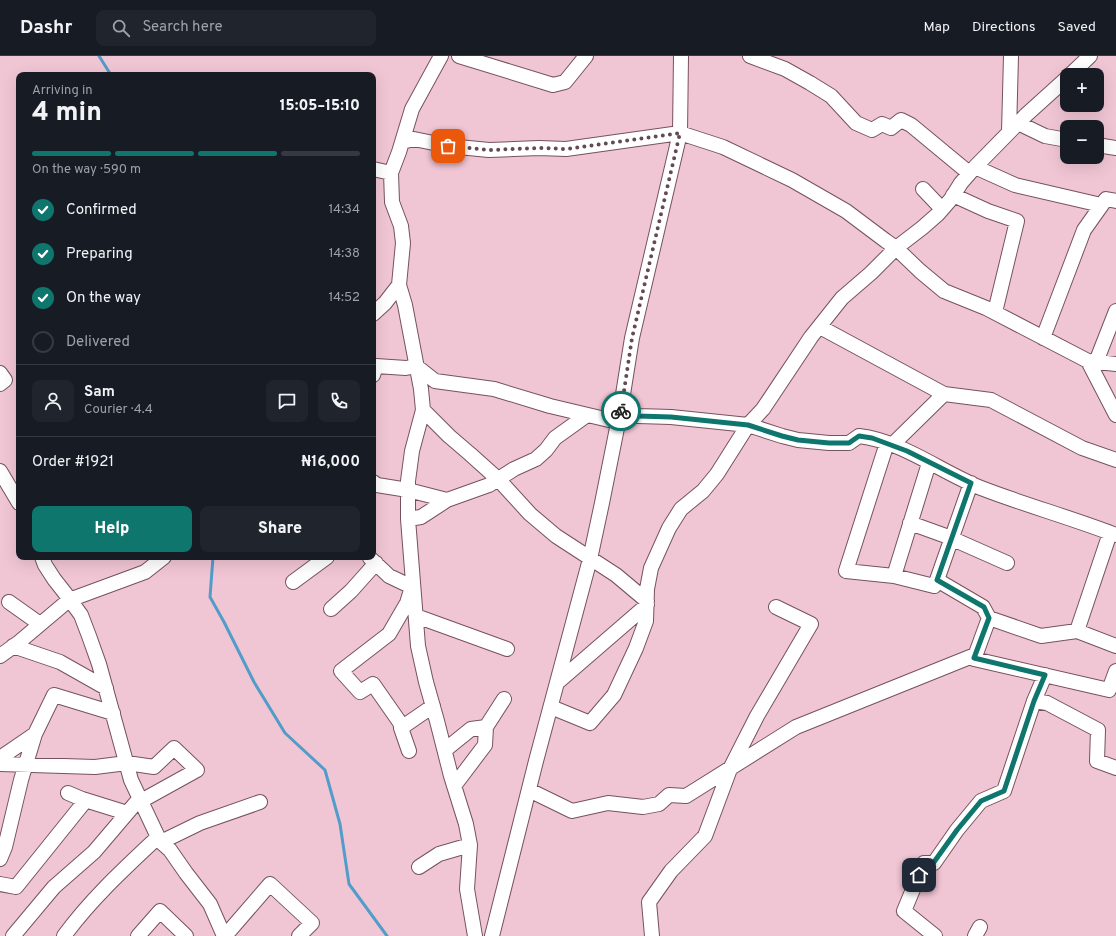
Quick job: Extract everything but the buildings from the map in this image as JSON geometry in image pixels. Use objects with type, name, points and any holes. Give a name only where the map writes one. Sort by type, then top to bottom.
[{"type":"street","points":[[441,56],[412,109],[391,173],[392,202],[401,226],[403,243],[399,285],[421,389],[423,410],[412,451],[408,481],[408,519],[412,584],[420,653],[426,682],[454,786],[466,824],[470,845],[467,889],[475,936]]},
{"type":"street","points":[[459,56],[553,85],[566,82],[586,56]]},
{"type":"street","points":[[492,936],[590,559],[620,413],[632,338],[680,133],[680,56]]},
{"type":"street","points":[[750,56],[786,69],[810,83],[831,96],[856,123],[872,130],[882,124],[891,128],[901,120],[911,125],[972,170],[1015,186],[1101,206]]},
{"type":"street","points":[[1077,68],[1090,56]]},
{"type":"street","points":[[1008,59],[1014,128]]},
{"type":"street","points":[[551,707],[590,724],[614,695],[624,675],[646,621],[647,589],[652,568],[669,528],[680,510],[703,491],[717,474],[748,425],[763,409],[800,353],[842,298],[871,273],[896,248],[922,228],[942,209],[972,170],[1060,85]]},
{"type":"street","points":[[1014,128],[1060,139]]},
{"type":"street","points":[[402,142],[414,139],[448,146],[504,150],[539,148],[566,149],[680,133],[723,147],[792,180],[846,211],[896,248],[944,291],[995,312],[1092,362],[1116,364]]},
{"type":"street","points":[[1104,146],[1116,148]]},
{"type":"street","points":[[376,170],[391,173]]},
{"type":"street","points":[[923,190],[942,209]]},
{"type":"street","points":[[953,195],[1017,222],[995,312]]},
{"type":"street","points":[[1044,338],[1084,230],[1106,199],[1116,202]]},
{"type":"street","points":[[376,311],[385,303],[399,285]]},
{"type":"street","points":[[1116,311],[1092,362],[1116,415]]},
{"type":"street","points":[[820,327],[944,394],[991,400],[1082,448],[1116,460]]},
{"type":"street","points":[[376,366],[406,368],[416,366],[435,381],[494,389],[550,406],[609,420],[620,413],[638,416],[671,417],[748,425],[798,440],[849,443],[859,436],[872,438],[889,444],[907,451],[980,488],[1113,534],[1077,631]]},
{"type":"street","points":[[0,373],[4,380],[0,384]]},
{"type":"street","points":[[944,394],[889,444],[846,571],[894,576],[934,586],[971,483]]},
{"type":"street","points":[[423,410],[449,436],[499,480],[530,514],[556,536],[616,575],[647,603]]},
{"type":"street","points":[[408,519],[421,518],[447,500],[489,485],[514,469],[536,459],[546,450],[554,438],[587,415]]},
{"type":"street","points":[[894,576],[929,463]]},
{"type":"street","points":[[0,472],[16,498]]},
{"type":"street","points":[[376,485],[408,490],[447,500]]},
{"type":"street","points":[[910,523],[952,539],[1007,563]]},
{"type":"street","points":[[43,560],[45,565],[80,615],[99,664],[131,780],[140,800],[160,840],[170,850],[210,904],[225,936],[270,884],[312,923],[298,936]]},
{"type":"street","points":[[0,656],[69,600],[145,572],[160,560]]},
{"type":"street","points":[[293,582],[323,560]]},
{"type":"street","points":[[331,609],[352,591],[372,560],[389,576],[412,584]]},
{"type":"street","points":[[937,580],[984,607],[989,618],[974,658],[1113,691],[1116,671]]},
{"type":"street","points":[[409,750],[401,728],[403,727],[373,684],[360,692],[341,671],[389,634],[408,603],[412,584]]},
{"type":"street","points":[[9,602],[40,624]]},
{"type":"street","points":[[558,682],[647,603]]},
{"type":"street","points":[[652,936],[649,902],[671,871],[705,836],[730,769],[757,716],[812,624],[776,607]]},
{"type":"street","points":[[416,616],[507,649]]},
{"type":"street","points":[[989,618],[1041,636],[1077,631],[1116,646]]},
{"type":"street","points":[[13,646],[60,662],[106,688]]},
{"type":"street","points":[[529,790],[572,811],[608,803],[643,807],[659,804],[669,795],[686,796],[796,727],[975,654]]},
{"type":"street","points":[[935,936],[904,911],[924,863],[934,862],[957,830],[981,801],[1004,791],[1034,701],[1045,675]]},
{"type":"street","points":[[0,859],[5,847],[35,734],[54,695],[113,713]]},
{"type":"street","points":[[454,786],[485,745],[486,727],[504,699]]},
{"type":"street","points":[[1034,701],[1047,704],[1098,730],[1097,761],[1116,768]]},
{"type":"street","points":[[403,727],[433,706]]},
{"type":"street","points":[[445,750],[471,729],[486,727]]},
{"type":"street","points":[[0,758],[35,734]]},
{"type":"street","points":[[0,764],[95,768],[127,763],[154,767],[174,748],[197,770],[140,800],[94,852],[54,887],[13,936]]},
{"type":"street","points":[[68,793],[127,813]]},
{"type":"street","points":[[0,884],[16,887],[86,800]]},
{"type":"street","points":[[64,936],[77,918],[114,878],[160,840],[200,823],[260,802]]},
{"type":"street","points":[[420,867],[439,854],[470,845]]},
{"type":"street","points":[[138,936],[160,911],[186,936]]},
{"type":"waterway","points":[[99,56],[109,72]]},
{"type":"waterway","points":[[213,560],[210,597],[254,682],[285,733],[325,770],[340,824],[349,884],[387,936]]},
{"type":"way so far","points":[[448,146],[489,150],[539,148],[566,149],[590,147],[640,138],[680,133],[632,338],[621,411]]},
{"type":"route","points":[[621,411],[620,413],[638,416],[671,417],[748,425],[798,440],[849,443],[859,436],[872,438],[907,451],[920,459],[971,483],[937,580],[984,607],[989,618],[974,658],[1045,675],[1034,701],[1004,791],[981,801],[957,830],[934,862],[924,863],[919,875]]}]
